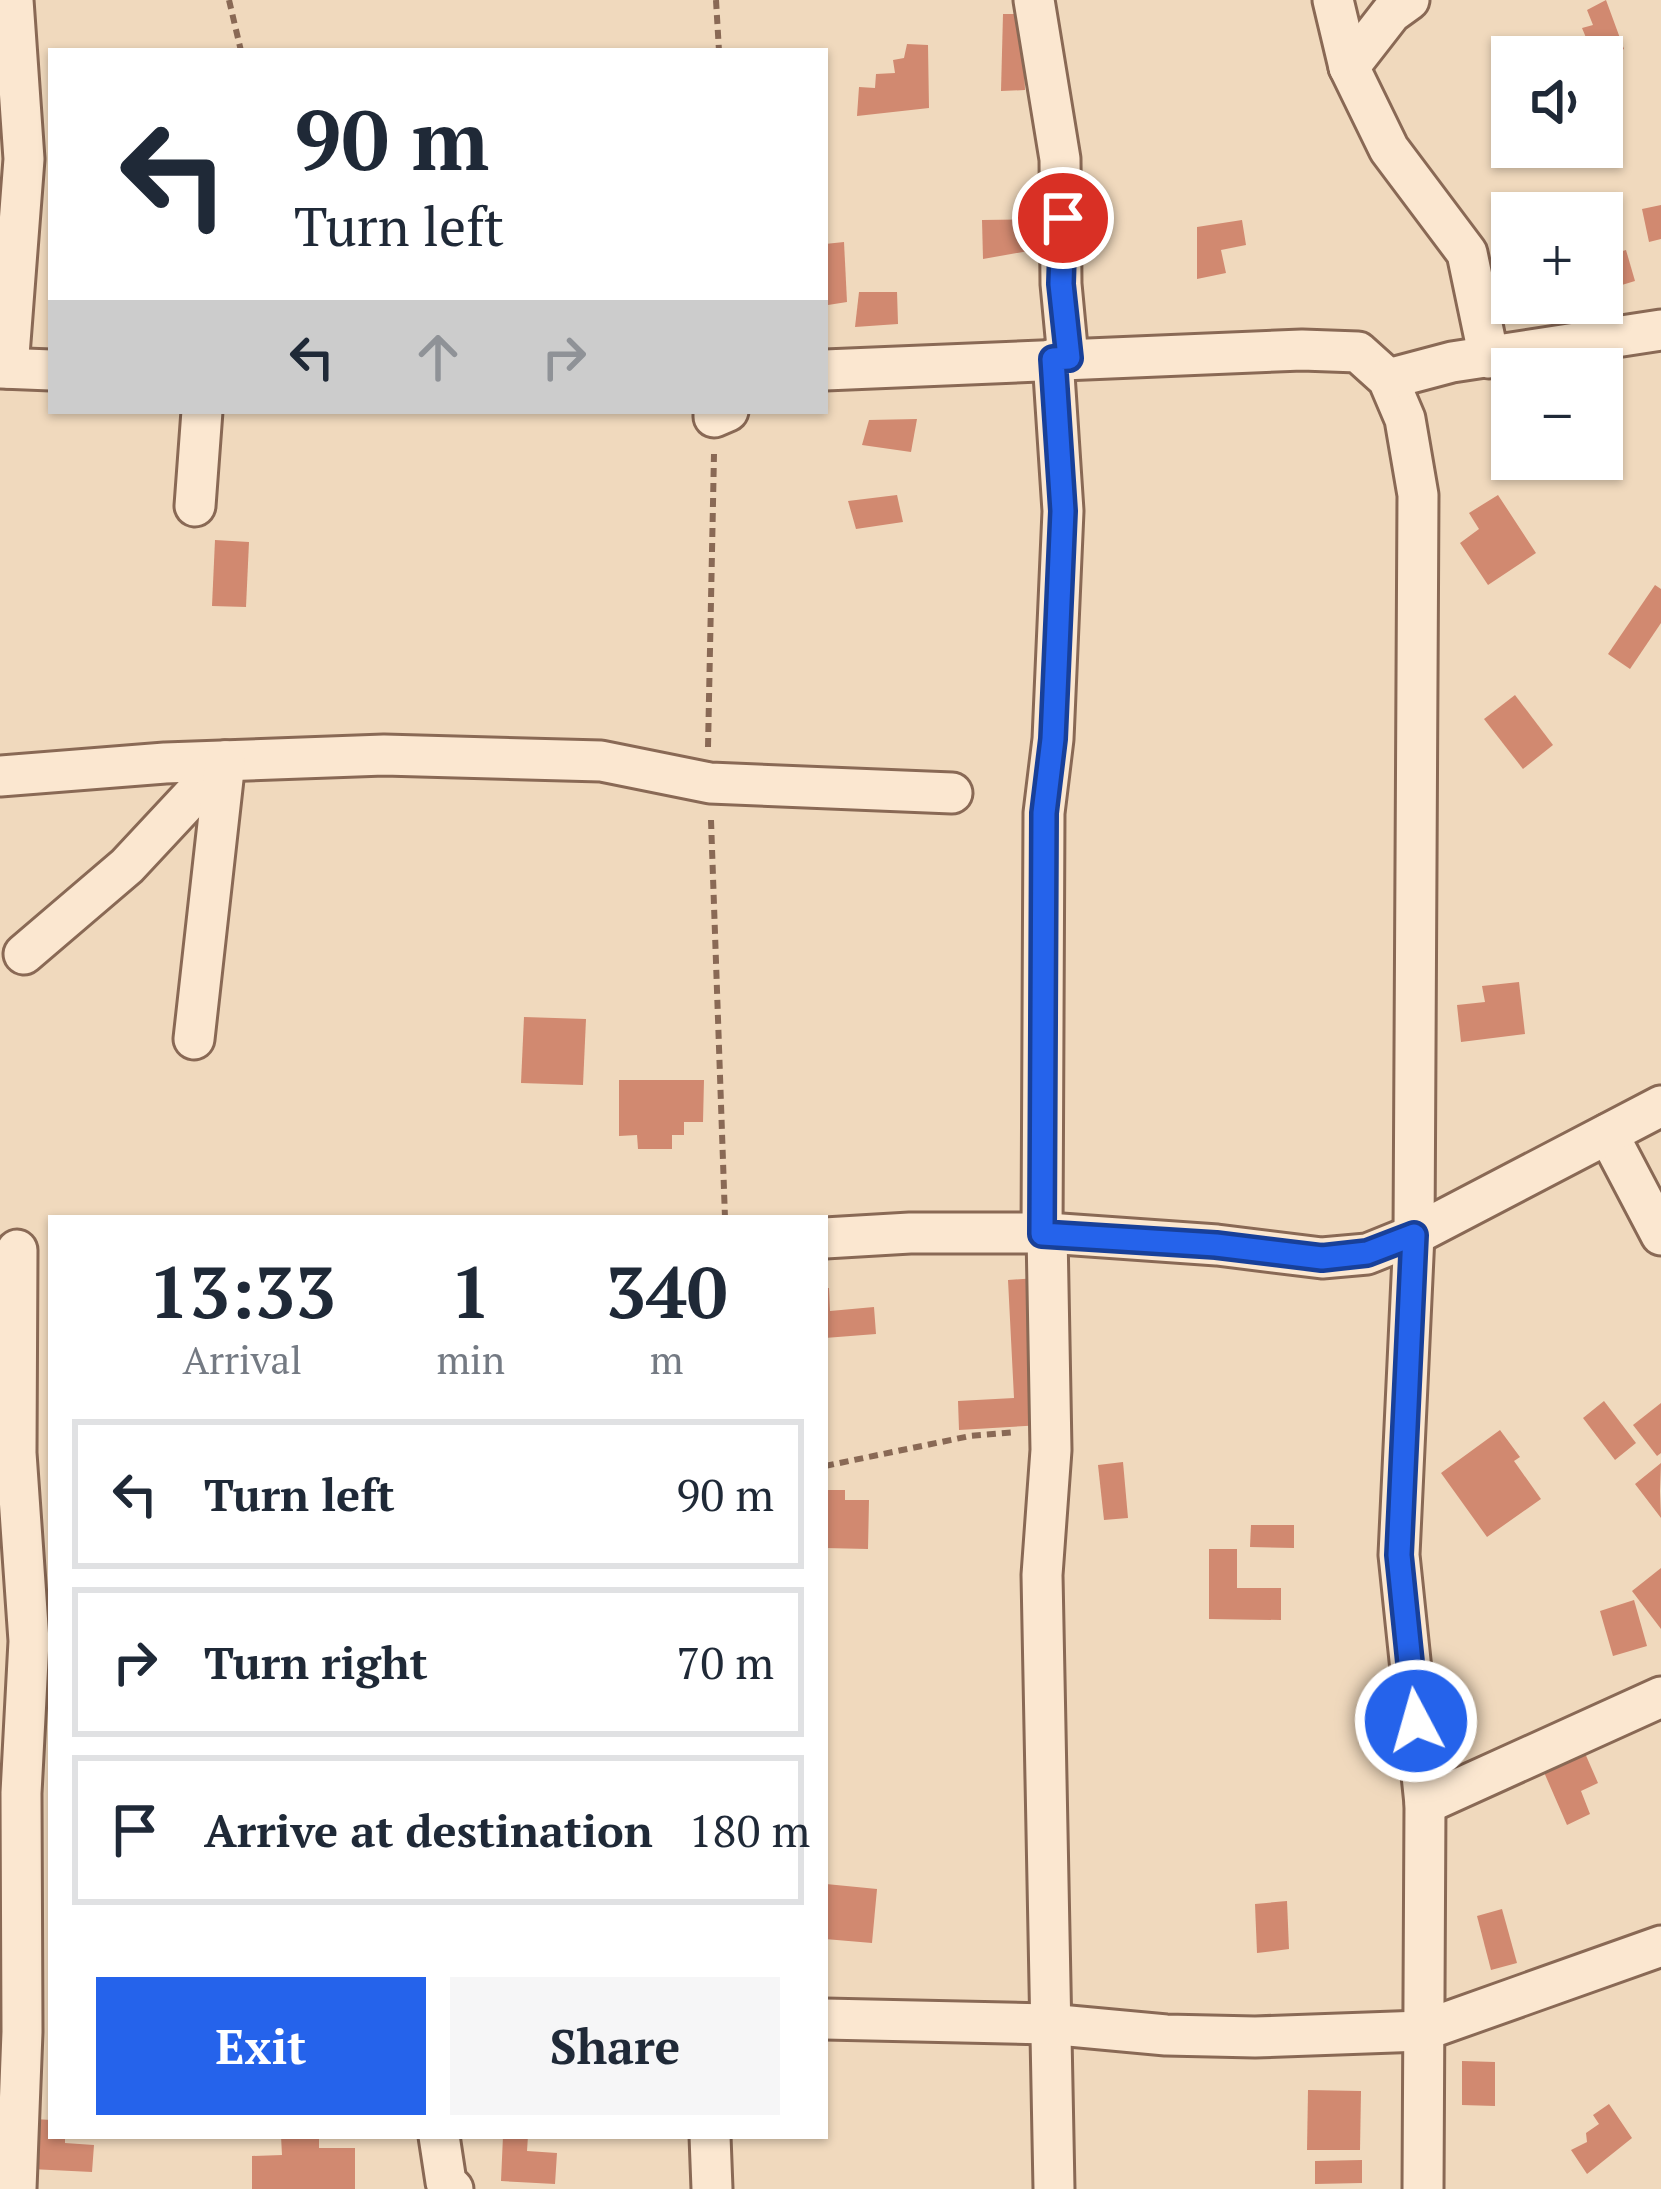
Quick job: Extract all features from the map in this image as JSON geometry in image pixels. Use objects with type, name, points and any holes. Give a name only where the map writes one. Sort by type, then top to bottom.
[{"type":"street","points":[[13,0],[24,159],[4,368],[48,370]]},
{"type":"street","points":[[1034,0],[1060,159],[1063,511],[1053,739],[1044,813],[1045,1234],[1051,1429],[1042,1575],[1054,2189]]},
{"type":"street","points":[[1333,0],[1349,67],[1389,149],[1468,254],[1489,358]]},
{"type":"street","points":[[1349,67],[1391,13],[1408,0]]},
{"type":"street","points":[[1388,379],[1452,362],[1661,330]]},
{"type":"street","points":[[828,370],[1302,350],[1358,352],[1388,379],[1405,419],[1418,495],[1414,1235],[1399,1555],[1425,1804],[1423,2189]]},
{"type":"street","points":[[195,506],[202,414]]},
{"type":"street","points":[[0,776],[224,760],[384,755],[601,761],[710,783],[952,793]]},
{"type":"street","points":[[25,954],[127,866],[224,760]]},
{"type":"street","points":[[194,1039],[224,760]]},
{"type":"street","points":[[828,1238],[1045,1234],[1216,1245],[1322,1258],[1367,1253],[1414,1235],[1661,1106]]},
{"type":"street","points":[[1608,1134],[1661,1235]]},
{"type":"street","points":[[16,2189],[24,2033],[21,1793],[29,1641],[16,1453],[23,1250]]},
{"type":"street","points":[[1425,1804],[1661,1697]]},
{"type":"street","points":[[828,2019],[1048,2024],[1166,2035],[1256,2037],[1422,2031],[1661,1946]]},
{"type":"street","points":[[440,2139],[446,2182],[453,2189]]},
{"type":"street","points":[[710,2139],[712,2189]]},
{"type":"path","points":[[229,0],[240,48]]},
{"type":"path","points":[[716,0],[718,48]]},
{"type":"path","points":[[828,1465],[970,1436],[1051,1429]]},
{"type":"building","points":[[1606,0],[1619,36],[1585,36],[1582,28],[1593,25],[1587,10]]},
{"type":"building","points":[[1003,14],[1022,14],[1025,90],[1001,91]]},
{"type":"building","points":[[907,44],[928,45],[929,108],[857,116],[859,87],[875,88],[876,74],[895,73],[893,60],[904,58]]},
{"type":"building","points":[[1661,205],[1661,239],[1649,242],[1642,209]]},
{"type":"building","points":[[1047,219],[1045,248],[983,259],[982,220]]},
{"type":"building","points":[[1242,220],[1246,245],[1221,250],[1226,273],[1197,279],[1197,227]]},
{"type":"building","points":[[844,242],[847,302],[828,305],[828,244]]},
{"type":"building","points":[[1623,251],[1635,281],[1623,285]]},
{"type":"building","points":[[859,292],[897,292],[898,324],[855,327]]},
{"type":"building","points":[[917,419],[911,452],[862,445],[869,420]]},
{"type":"building","points":[[897,495],[903,522],[856,529],[848,501]]},
{"type":"building","points":[[1498,495],[1536,553],[1488,585],[1460,543],[1479,529],[1469,513]]},
{"type":"building","points":[[215,540],[249,542],[246,607],[212,606]]},
{"type":"building","points":[[1655,585],[1661,589],[1661,623],[1630,669],[1608,654]]},
{"type":"building","points":[[1515,695],[1553,745],[1523,769],[1484,719]]},
{"type":"building","points":[[1519,982],[1525,1034],[1461,1042],[1457,1005],[1485,1002],[1482,986]]},
{"type":"building","points":[[524,1017],[586,1019],[583,1085],[521,1083]]},
{"type":"building","points":[[619,1080],[704,1080],[703,1122],[684,1122],[684,1135],[672,1135],[672,1149],[638,1149],[637,1135],[619,1136]]},
{"type":"building","points":[[1037,1278],[1043,1425],[959,1430],[958,1401],[1014,1398],[1008,1280]]},
{"type":"building","points":[[828,1288],[830,1311],[874,1307],[876,1334],[828,1338]]},
{"type":"building","points":[[1604,1401],[1636,1443],[1615,1460],[1583,1418]]},
{"type":"building","points":[[1661,1403],[1661,1453],[1657,1456],[1633,1425]]},
{"type":"building","points":[[1500,1430],[1520,1457],[1514,1461],[1541,1499],[1487,1537],[1441,1473]]},
{"type":"building","points":[[1123,1462],[1128,1518],[1104,1520],[1098,1465]]},
{"type":"building","points":[[1661,1463],[1660,1491],[1661,1518],[1635,1484]]},
{"type":"building","points":[[828,1490],[845,1490],[845,1500],[869,1500],[868,1549],[828,1548]]},
{"type":"building","points":[[1251,1525],[1294,1525],[1294,1548],[1250,1547]]},
{"type":"building","points":[[1209,1549],[1237,1549],[1237,1588],[1281,1588],[1281,1620],[1209,1619]]},
{"type":"building","points":[[1661,1568],[1661,1629],[1632,1591]]},
{"type":"building","points":[[1634,1600],[1647,1646],[1613,1656],[1600,1611]]},
{"type":"building","points":[[1584,1751],[1598,1783],[1581,1791],[1590,1814],[1567,1825],[1543,1770]]},
{"type":"building","points":[[828,1884],[877,1889],[872,1943],[828,1939]]},
{"type":"building","points":[[1287,1901],[1289,1949],[1257,1953],[1255,1904]]},
{"type":"building","points":[[1502,1909],[1517,1963],[1491,1970],[1477,1916]]},
{"type":"building","points":[[1462,2061],[1495,2062],[1495,2106],[1462,2105]]},
{"type":"building","points":[[1308,2090],[1361,2091],[1360,2150],[1307,2150]]},
{"type":"building","points":[[1609,2104],[1632,2138],[1587,2174],[1571,2150],[1587,2142],[1586,2133],[1599,2124],[1593,2115]]},
{"type":"building","points":[[35,2119],[48,2120],[48,2139],[94,2145],[92,2172],[31,2169]]},
{"type":"building","points":[[281,2139],[319,2139],[319,2148],[355,2148],[355,2189],[252,2189],[252,2156],[282,2155]]},
{"type":"building","points":[[503,2139],[528,2139],[527,2151],[557,2153],[555,2184],[501,2181]]},
{"type":"building","points":[[1362,2160],[1362,2183],[1315,2184],[1315,2161]]},
{"type":"route","points":[[1063,218],[1061,284],[1069,358],[1053,359],[1063,511],[1053,739],[1044,813],[1042,1234],[1216,1245],[1322,1258],[1367,1253],[1414,1235],[1399,1555],[1416,1721]]}]
